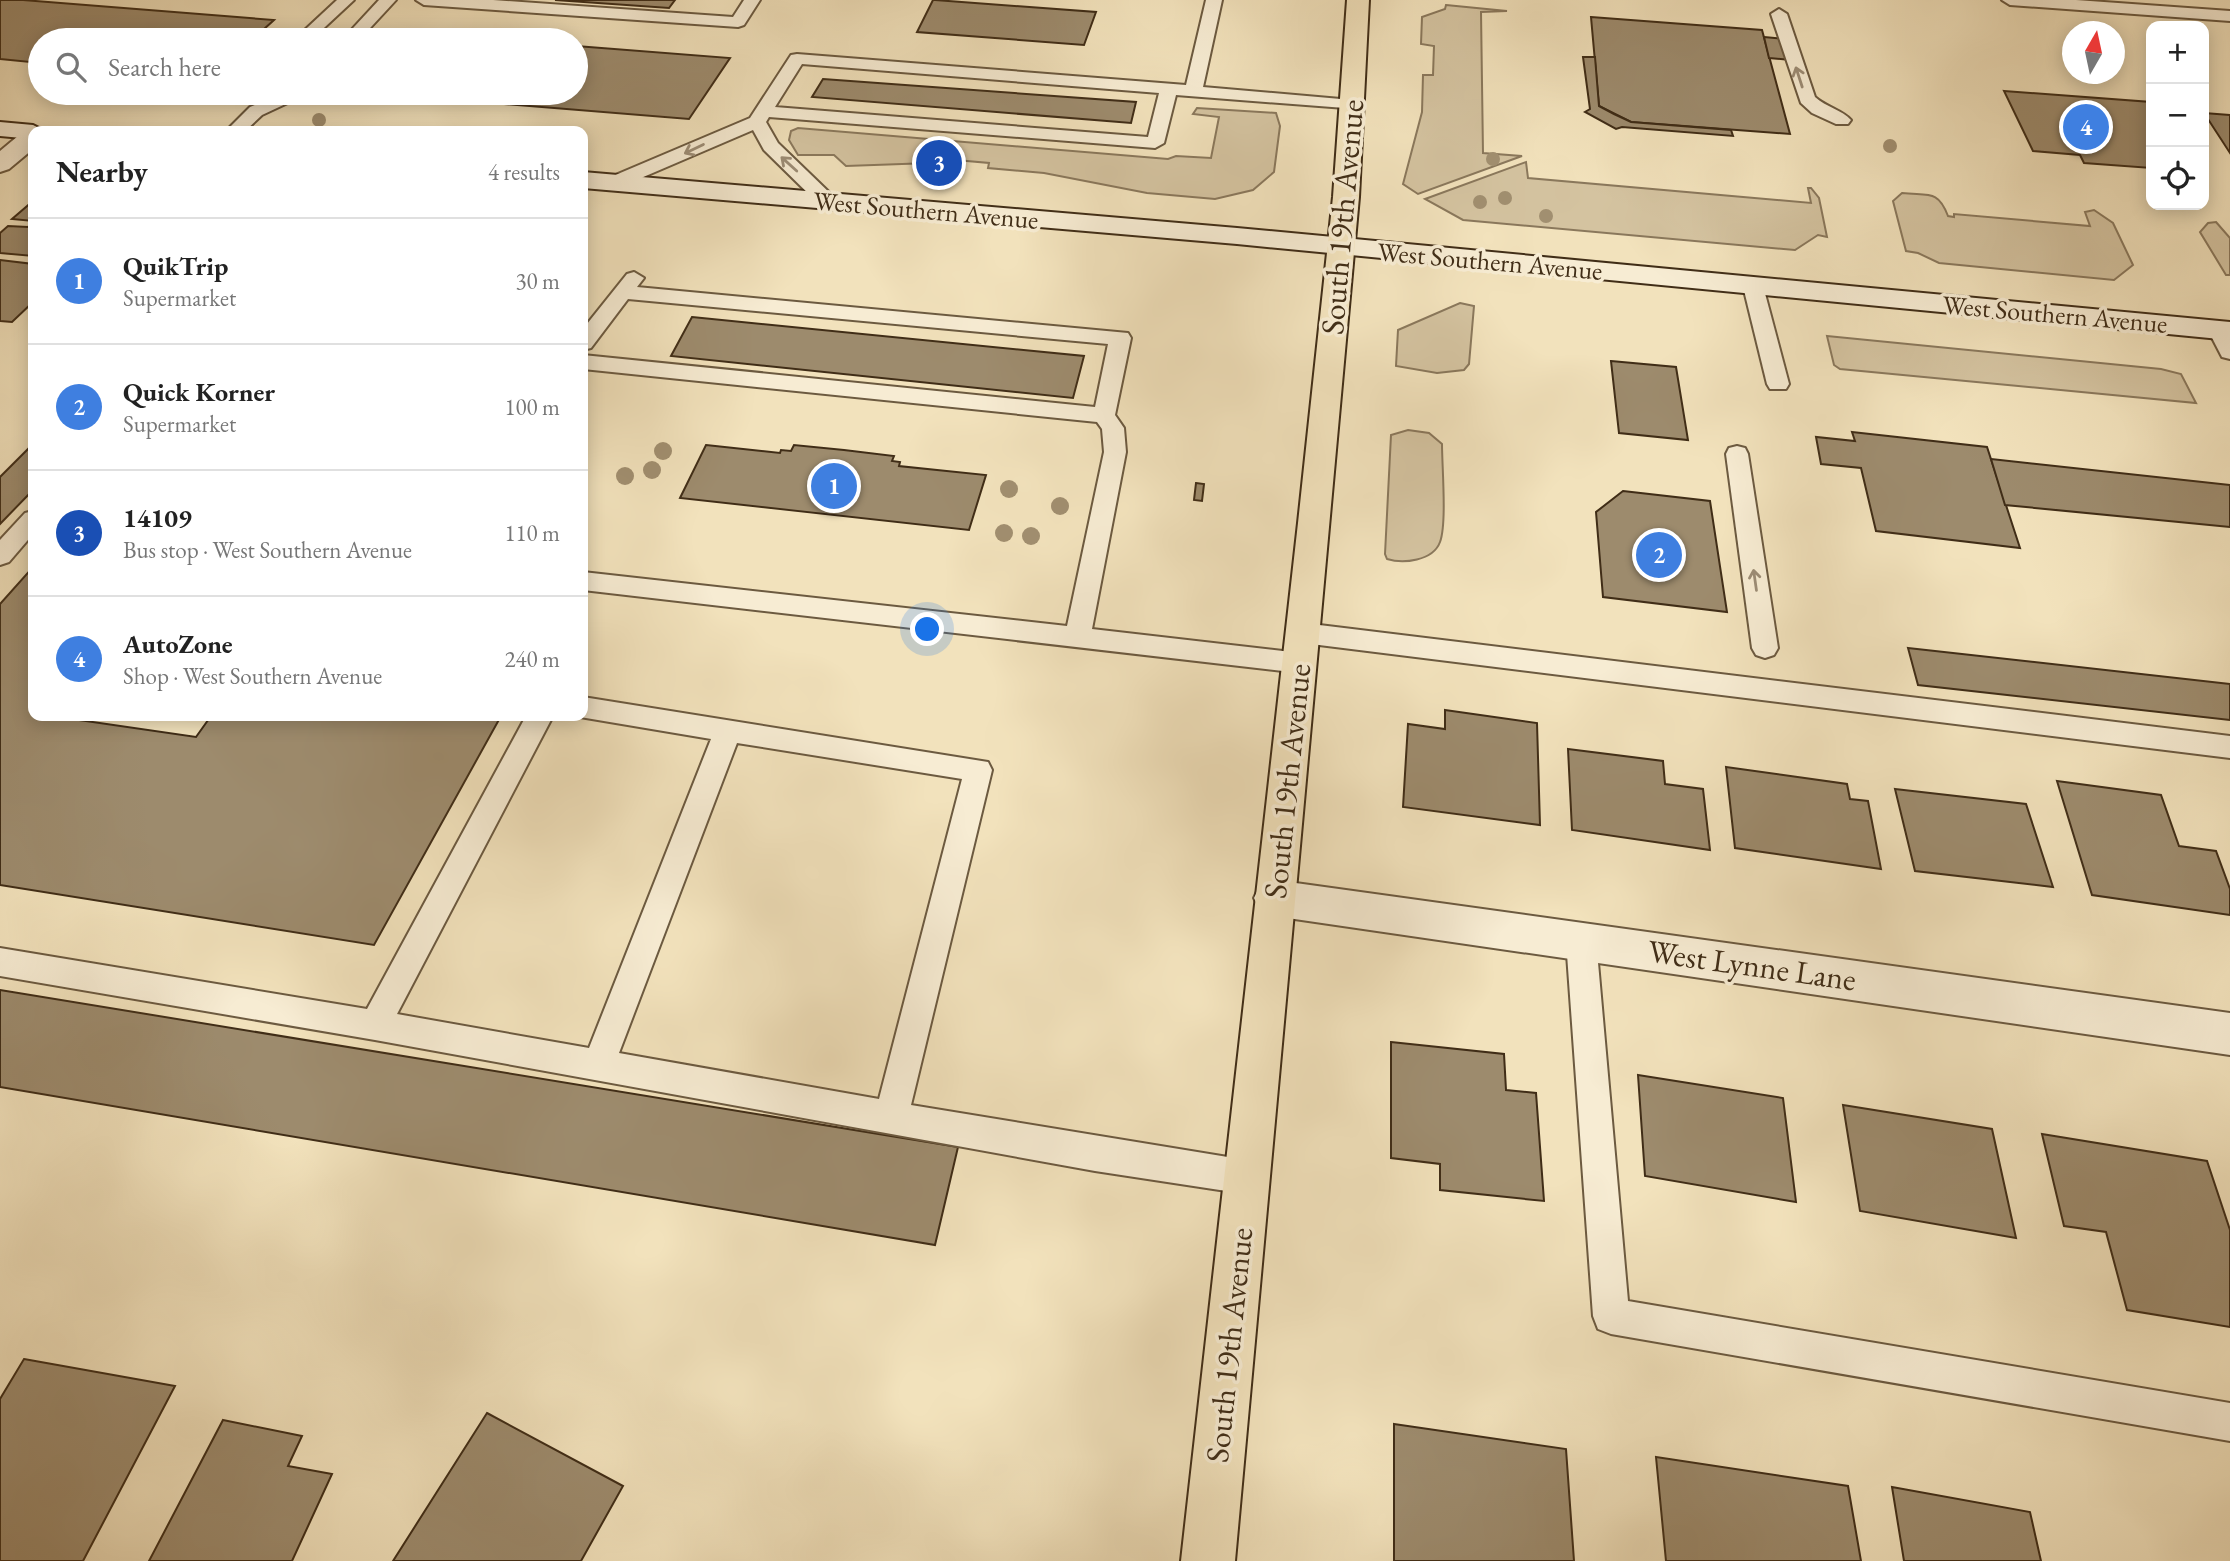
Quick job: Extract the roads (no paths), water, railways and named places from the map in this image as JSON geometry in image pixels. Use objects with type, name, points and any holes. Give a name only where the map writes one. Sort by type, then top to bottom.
[{"type":"main road","name":"South 19th Avenue","points":[[1208,1561],[1341,247],[1358,0]]},
{"type":"main road","points":[[0,129],[28,133]]},
{"type":"main road","points":[[0,164],[28,139]]},
{"type":"main road","name":"West Southern Avenue","points":[[588,180],[1754,286],[2226,338]]},
{"type":"main road","name":"West Lynne Lane","points":[[1274,898],[2230,1034]]},
{"type":"lane","points":[[315,28],[346,0]]},
{"type":"lane","points":[[361,28],[388,0]]},
{"type":"lane","points":[[424,0],[738,22],[752,0]]},
{"type":"lane","points":[[1193,91],[1214,0]]},
{"type":"lane","points":[[2010,0],[2230,16]]},
{"type":"lane","points":[[1779,14],[1807,99],[1818,109],[1842,120]]},
{"type":"lane","points":[[760,117],[797,59],[860,70],[1097,89],[1169,89],[1352,106]]},
{"type":"lane","points":[[613,183],[760,117],[836,117],[917,124],[960,121],[1042,128],[1082,137],[1155,143],[1169,89]]},
{"type":"lane","points":[[836,117],[847,95]]},
{"type":"lane","points":[[877,120],[888,98]]},
{"type":"lane","points":[[917,124],[928,101]]},
{"type":"lane","points":[[238,126],[253,105]]},
{"type":"lane","points":[[1082,137],[1090,113]]},
{"type":"lane","points":[[760,117],[770,146],[827,201]]},
{"type":"lane","points":[[588,337],[629,284],[1120,338],[1104,415],[1113,428],[1115,452],[1078,637]]},
{"type":"lane","points":[[1754,286],[1779,384]]},
{"type":"lane","points":[[588,313],[604,315]]},
{"type":"lane","points":[[588,363],[1104,415]]},
{"type":"lane","points":[[1737,454],[1765,648]]},
{"type":"lane","points":[[0,556],[28,525]]},
{"type":"lane","points":[[588,582],[1078,637],[1301,648],[2230,747]]},
{"type":"lane","points":[[588,709],[978,770],[891,1117]]},
{"type":"lane","points":[[375,1025],[537,721]]},
{"type":"lane","points":[[598,1065],[728,731]]},
{"type":"lane","points":[[1581,940],[1611,1316],[2230,1422]]},
{"type":"lane","points":[[0,962],[1246,1177]]},
{"type":"place","name":"AutoZone","points":[[2086,127]]},
{"type":"place","name":"14109","points":[[939,163]]},
{"type":"place","name":"QuikTrip","points":[[834,486]]},
{"type":"place","name":"Quick Korner","points":[[1659,555]]}]
